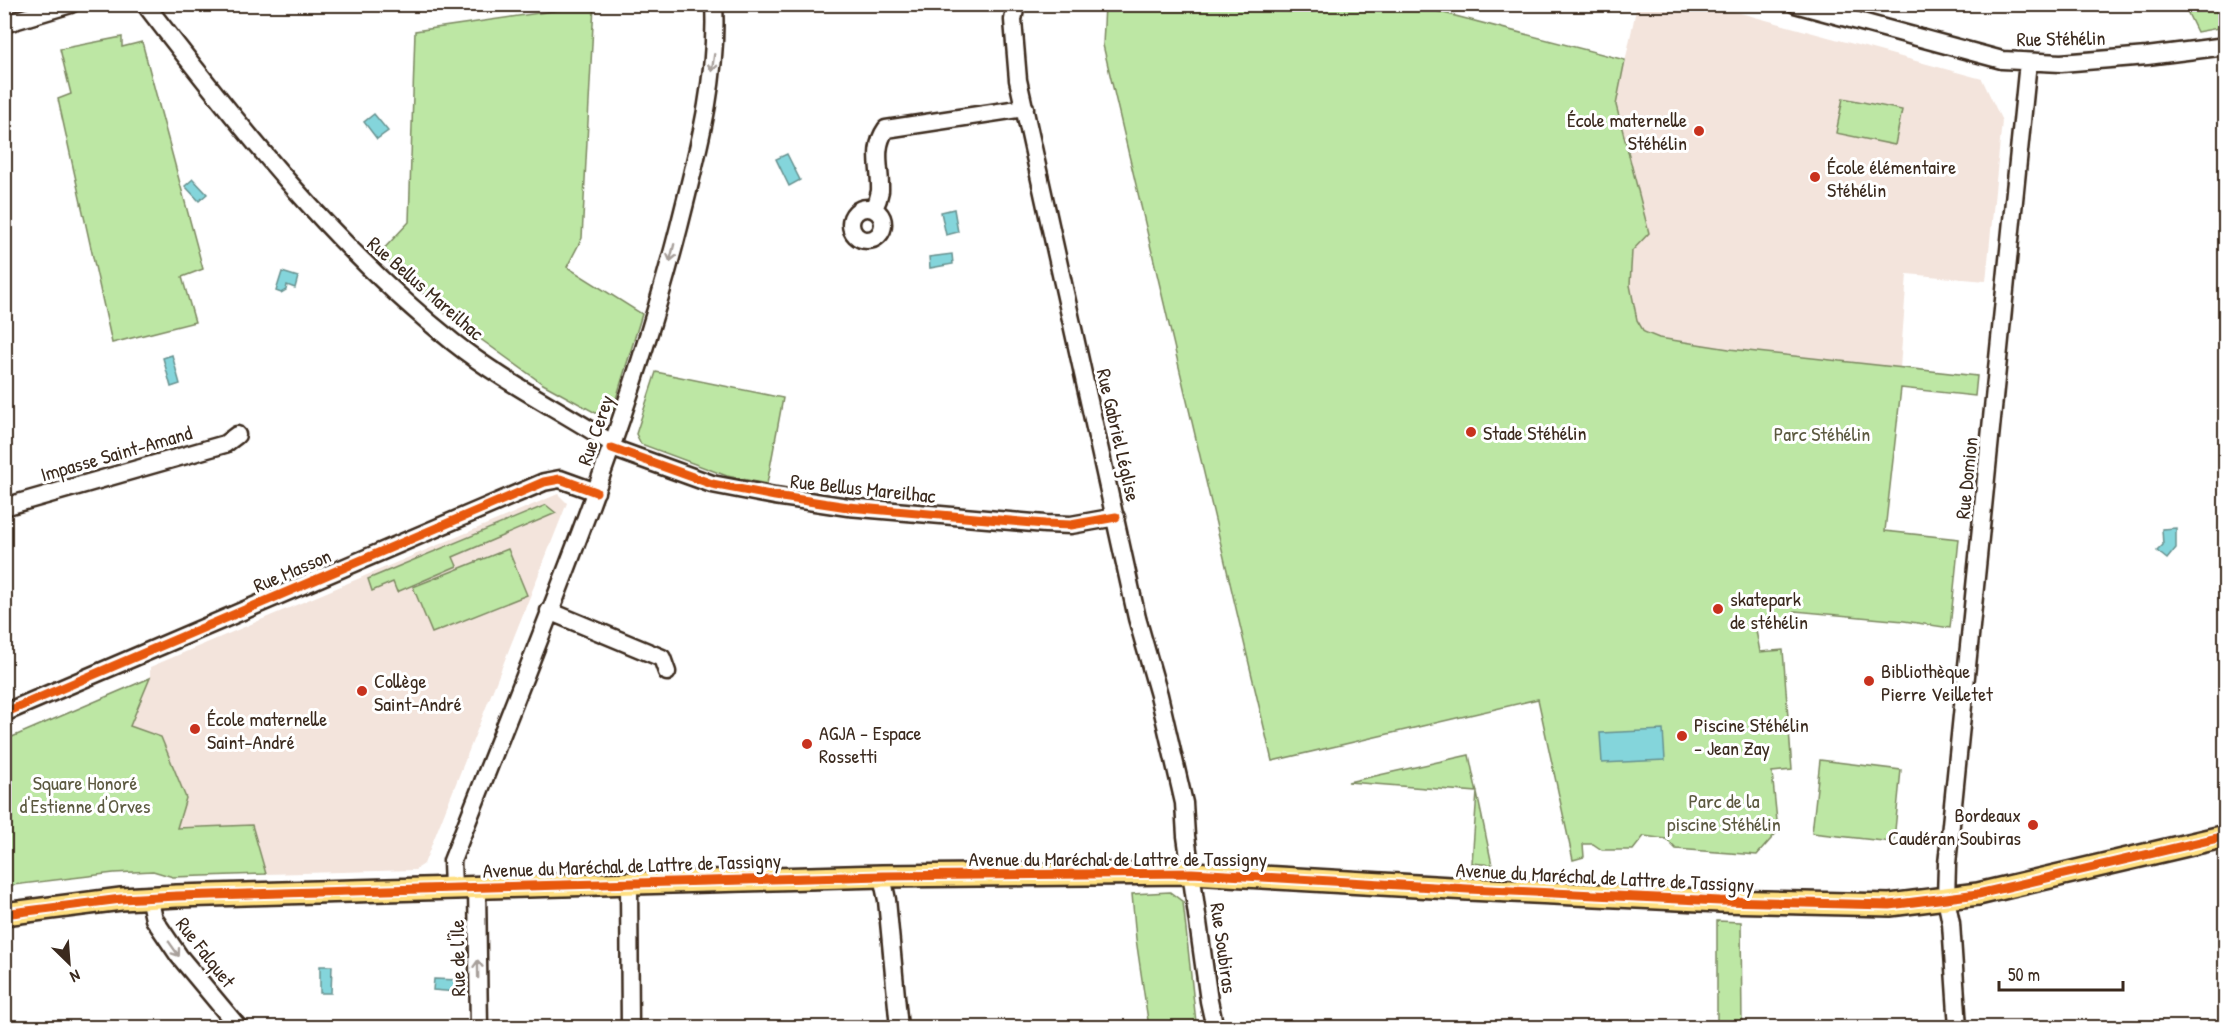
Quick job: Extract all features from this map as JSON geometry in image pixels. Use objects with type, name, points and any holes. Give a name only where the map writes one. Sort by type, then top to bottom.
[{"type":"main road","name":"Avenue du Maréchal de Lattre de Tassigny","points":[[4,914],[149,897],[882,876],[1192,873],[1720,901],[1890,905],[1946,899],[1990,891],[2226,836]]},
{"type":"street","points":[[4,24],[70,4]]},
{"type":"street","name":"Rue Bellus Mareilhac","points":[[145,4],[214,94],[351,251],[453,342],[509,383],[610,442],[612,448],[712,484],[848,507],[1045,525],[1071,525],[1116,517]]},
{"type":"street","name":"Rue Cerey","points":[[453,888],[452,861],[596,492],[662,292],[707,112],[715,46],[714,4]]},
{"type":"street","name":"Rue Gabriel Léglise","points":[[1016,4],[1013,20],[1017,70],[1137,618],[1184,803],[1192,873]]},
{"type":"street","name":"Rue Stéhélin","points":[[1795,4],[2002,60],[2061,63],[2205,50],[2226,46]]},
{"type":"street","points":[[1863,4],[1863,22]]},
{"type":"street","name":"Rue Domion","points":[[1958,1028],[1951,923],[1946,899],[1947,864],[2028,62]]},
{"type":"street","points":[[874,209],[880,194],[878,151],[880,138],[886,129],[1025,108]]},
{"type":"street","name":"Impasse Saint-Amand","points":[[4,507],[225,444],[237,435]]},
{"type":"street","name":"Rue Masson","points":[[4,713],[544,482],[560,479],[596,492]]},
{"type":"street","points":[[549,611],[662,658],[667,672]]},
{"type":"street","name":"Rue Soubiras","points":[[1192,873],[1209,1001],[1215,1028]]},
{"type":"street","points":[[882,876],[887,900],[899,1028]]},
{"type":"street","points":[[629,883],[630,1028]]},
{"type":"street","name":"Rue de l'Île","points":[[477,887],[479,1028]]},
{"type":"street","name":"Rue Falquet","points":[[149,897],[154,919],[179,956],[239,1028]]},
{"type":"shaded area","name":"École élémentaire Stéhélin","points":[[1637,5],[1711,5],[1982,79],[2002,121],[1986,281],[1907,274],[1900,368],[1729,349],[1659,338],[1644,332],[1637,321],[1630,285],[1632,251],[1616,105]]},
{"type":"shaded area","name":"Collège Saint-André","points":[[558,494],[567,503],[424,864],[415,870],[266,874],[252,825],[177,828],[186,798],[161,737],[129,726],[150,678],[150,667]]},
{"type":"green space","name":"Stade Stéhélin","points":[[1409,4],[1625,60],[1616,105],[1649,233],[1632,251],[1630,285],[1637,320],[1644,332],[1659,338],[1729,349],[1977,376],[1975,396],[1901,388],[1885,531],[1959,539],[1950,628],[1904,621],[1795,611],[1793,625],[1755,625],[1760,652],[1783,650],[1792,770],[1772,772],[1778,831],[1757,855],[1676,849],[1666,839],[1644,836],[1633,850],[1602,850],[1593,844],[1583,844],[1584,857],[1573,860],[1538,699],[1272,761],[1103,45],[1105,5]]},
{"type":"green space","points":[[594,5],[582,238],[567,267],[642,314],[613,409],[601,416],[543,384],[447,315],[379,254],[409,222],[415,31]]},
{"type":"green space","points":[[2184,5],[2213,5],[2224,27],[2197,32]]},
{"type":"green space","points":[[122,37],[122,47],[142,42],[203,269],[182,277],[195,322],[112,343],[58,99],[71,94],[60,49]]},
{"type":"green space","points":[[1843,98],[1902,110],[1895,145],[1836,133]]},
{"type":"green space","points":[[656,372],[783,398],[767,484],[727,476],[641,444],[636,434]]},
{"type":"green space","points":[[546,505],[556,513],[453,557],[457,566],[397,592],[393,582],[372,591],[368,579]]},
{"type":"green space","points":[[508,549],[527,595],[432,633],[413,587]]},
{"type":"green space","name":"Square Honoré d'Estienne d'Orves","points":[[150,678],[130,726],[161,737],[186,798],[177,828],[252,825],[266,874],[173,877],[153,871],[114,873],[5,886],[5,740]]},
{"type":"green space","points":[[1469,755],[1477,792],[1348,782]]},
{"type":"green space","points":[[1820,760],[1901,770],[1892,842],[1812,833]]},
{"type":"green space","points":[[1477,793],[1492,865],[1472,863]]},
{"type":"green space","points":[[1170,892],[1183,902],[1196,1022],[1199,1027],[1149,1027],[1132,894]]},
{"type":"green space","points":[[1717,921],[1741,922],[1742,1027],[1717,1027]]},
{"type":"water","points":[[374,114],[388,131],[377,139],[364,122]]},
{"type":"water","points":[[787,154],[800,180],[789,186],[776,159]]},
{"type":"water","points":[[193,179],[207,194],[199,201],[185,186]]},
{"type":"water","points":[[954,209],[958,232],[946,235],[941,212]]},
{"type":"water","points":[[952,254],[953,264],[930,268],[929,257]]},
{"type":"water","points":[[282,272],[298,277],[295,288],[287,285],[286,290],[281,293],[276,291]]},
{"type":"water","points":[[172,355],[180,384],[171,387],[163,358]]},
{"type":"water","points":[[2176,528],[2176,548],[2167,559],[2157,551],[2163,545],[2162,529]]},
{"type":"water","points":[[1663,730],[1665,760],[1602,763],[1600,733]]},
{"type":"water","points":[[320,966],[332,966],[331,993],[320,993]]},
{"type":"water","points":[[434,979],[458,980],[457,992],[433,990]]},
{"type":"railway","points":[[2221,4],[2226,14]]},
{"type":"cycle path","points":[[612,448],[712,484],[848,507],[1071,525],[1116,517]]},
{"type":"cycle path","points":[[4,713],[544,482],[560,479],[596,492]]},
{"type":"cycle path","points":[[4,914],[121,899],[177,896],[882,876],[1192,873],[1720,901],[1890,905],[1978,894],[2226,836]]},
{"type":"place","name":"École maternelle Stéhélin","points":[[1699,131]]},
{"type":"place","name":"École élémentaire Stéhélin","points":[[1815,177]]},
{"type":"place","name":"Stade Stéhélin","points":[[1471,432]]},
{"type":"place","name":"skatepark de stéhélin","points":[[1718,609]]},
{"type":"place","name":"Bibliothèque Pierre Veilletet","points":[[1869,681]]},
{"type":"place","name":"Collège Saint-André","points":[[362,691]]},
{"type":"place","name":"École maternelle Saint-André","points":[[195,729]]},
{"type":"place","name":"Piscine Stéhélin - Jean Zay","points":[[1682,736]]},
{"type":"place","name":"AGJA - Espace Rossetti","points":[[807,744]]},
{"type":"place","name":"Bordeaux Caudéran Soubiras","points":[[2033,825]]},
{"type":"park label","name":"Parc Stéhélin","points":[[1822,433]]},
{"type":"park label","name":"Parc de la piscine Stéhélin","points":[[1724,812]]}]
